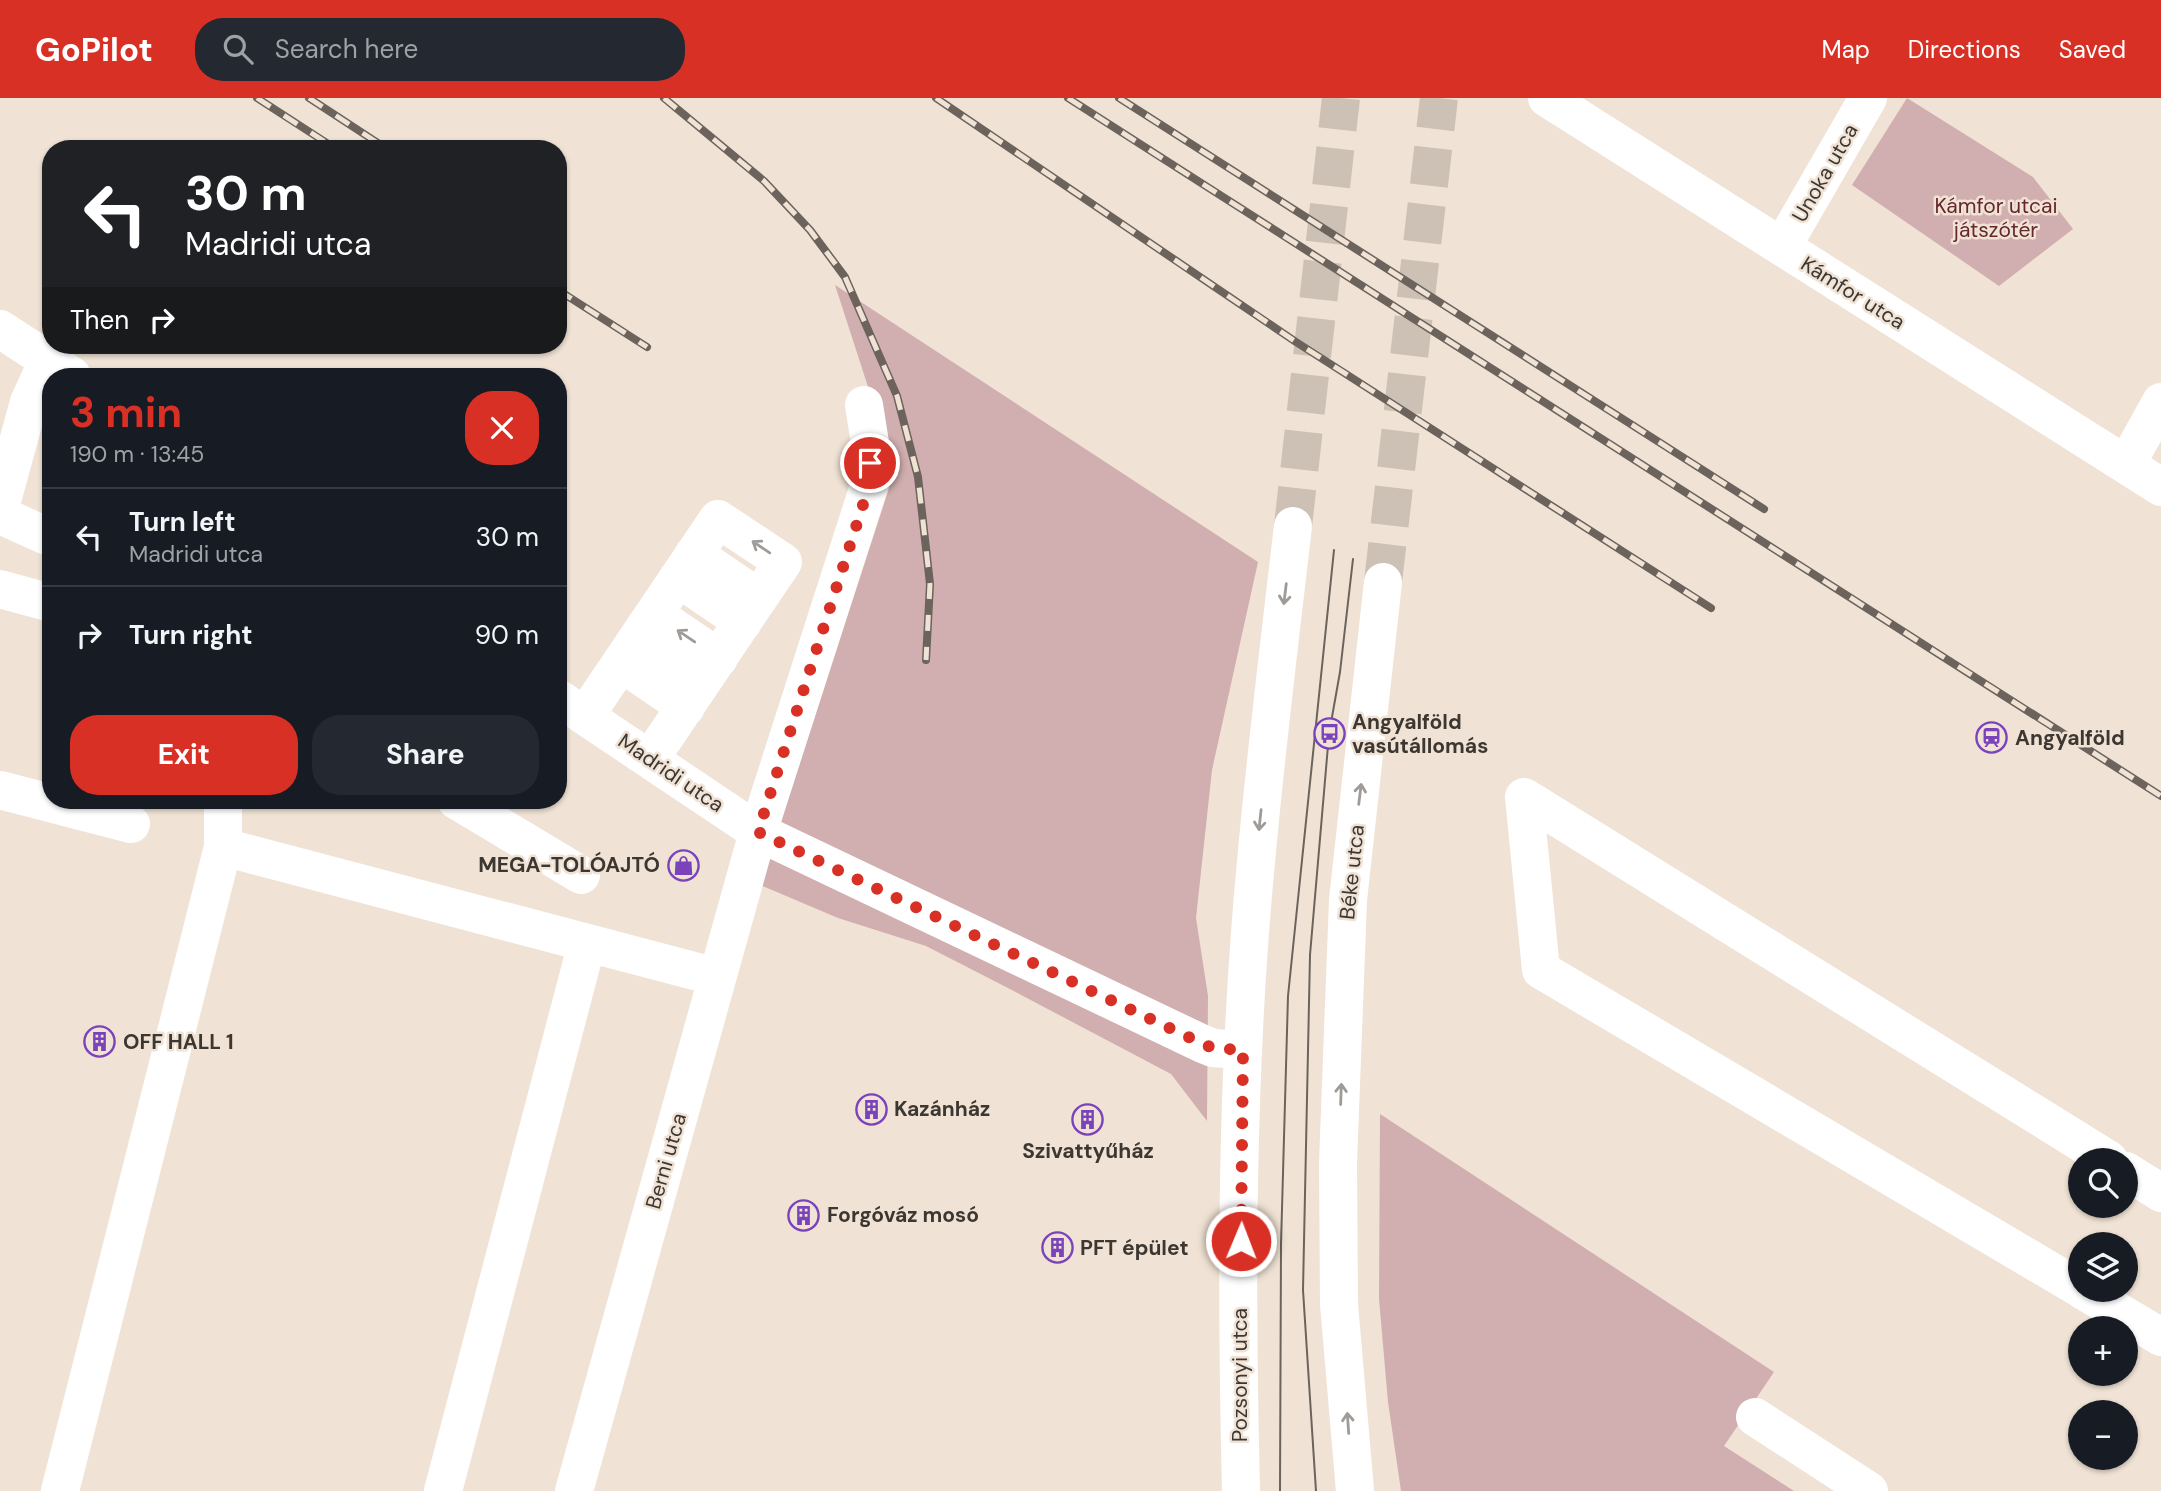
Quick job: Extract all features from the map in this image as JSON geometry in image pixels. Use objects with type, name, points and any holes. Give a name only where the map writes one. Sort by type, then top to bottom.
[{"type":"street","name":"Kámfor utca","points":[[1547,98],[1782,247],[2058,442],[2126,465],[2161,487]]},
{"type":"street","name":"Unoka utca","points":[[1782,247],[1868,98]]},
{"type":"street","points":[[0,328],[60,368]]},
{"type":"street","points":[[0,508],[29,402],[42,388]]},
{"type":"street","points":[[2126,465],[2161,402]]},
{"type":"street","name":"Berni utca","points":[[574,1491],[758,832],[870,483],[870,443],[863,405]]},
{"type":"street","points":[[0,515],[42,534]]},
{"type":"street","points":[[572,707],[637,639],[718,519],[783,562],[650,759]]},
{"type":"street","points":[[1243,1050],[1255,864],[1293,526]]},
{"type":"street","points":[[686,566],[751,610]]},
{"type":"street","name":"Béke utca","points":[[1355,1491],[1339,1304],[1338,1163],[1348,900],[1383,582]]},
{"type":"street","points":[[0,589],[42,601]]},
{"type":"street","points":[[637,639],[702,683]]},
{"type":"street","points":[[637,639],[702,683]]},
{"type":"street","name":"Madridi utca","points":[[572,707],[758,832],[1203,1044],[1213,1048],[1243,1050]]},
{"type":"street","points":[[0,790],[42,801]]},
{"type":"street","points":[[2068,1281],[1541,970],[1524,797],[2090,1148]]},
{"type":"street","points":[[73,809],[131,824]]},
{"type":"street","points":[[60,1491],[223,847],[223,809]]},
{"type":"street","points":[[471,809],[581,875]]},
{"type":"street","points":[[223,847],[717,977]]},
{"type":"street","points":[[443,1491],[587,943]]},
{"type":"street","name":"Pozsonyi utca","points":[[1241,1491],[1239,1378],[1243,1050]]},
{"type":"street","points":[[2138,1179],[2161,1193]]},
{"type":"street","points":[[2103,1302],[2161,1337]]},
{"type":"street","points":[[1755,1417],[1869,1491]]},
{"type":"green space","name":"Kámfor utcai játszótér","points":[[1907,98],[2033,177],[2073,229],[1999,286],[1852,185]]},
{"type":"green space","points":[[835,285],[1258,562],[1212,770],[1196,918],[1208,996],[1207,1121],[1171,1074],[926,946],[838,918],[760,885],[895,470]]},
{"type":"green space","points":[[1380,1114],[1774,1372],[1724,1446],[1794,1491],[1401,1491],[1388,1402],[1379,1299]]},
{"type":"tunnel","points":[[1293,526],[1341,98]]},
{"type":"tunnel","points":[[1383,582],[1439,98]]},
{"type":"tram line","points":[[1280,1491],[1281,1244],[1288,996],[1334,550]]},
{"type":"tram line","points":[[1316,1491],[1303,1290],[1310,955],[1329,734],[1340,672],[1353,559]]},
{"type":"railway","points":[[257,98],[322,140]]},
{"type":"railway","points":[[309,98],[373,140]]},
{"type":"railway","points":[[664,98],[764,181],[810,230],[845,277],[897,396],[918,477],[930,584],[926,660]]},
{"type":"railway","points":[[936,98],[1296,342],[1711,608]]},
{"type":"railway","points":[[1068,98],[2161,796]]},
{"type":"railway","points":[[1119,98],[1764,509]]},
{"type":"railway","points":[[567,296],[647,347]]},
{"type":"place","name":"Angyalföld vasútállomás","points":[[1329,734]]},
{"type":"place","name":"Angyalföld","points":[[1992,738]]},
{"type":"place","name":"MEGA-TOLÓAJTÓ","points":[[683,865]]},
{"type":"place","name":"OFF HALL 1","points":[[100,1042]]},
{"type":"place","name":"Kazánház","points":[[871,1109]]},
{"type":"place","name":"Szivattyűház","points":[[1088,1119]]},
{"type":"place","name":"Forgóváz mosó","points":[[804,1215]]},
{"type":"place","name":"PFT épület","points":[[1057,1248]]},
{"type":"route","points":[[870,463],[870,483],[758,832],[1203,1044],[1213,1048],[1243,1050],[1241,1241]]}]
